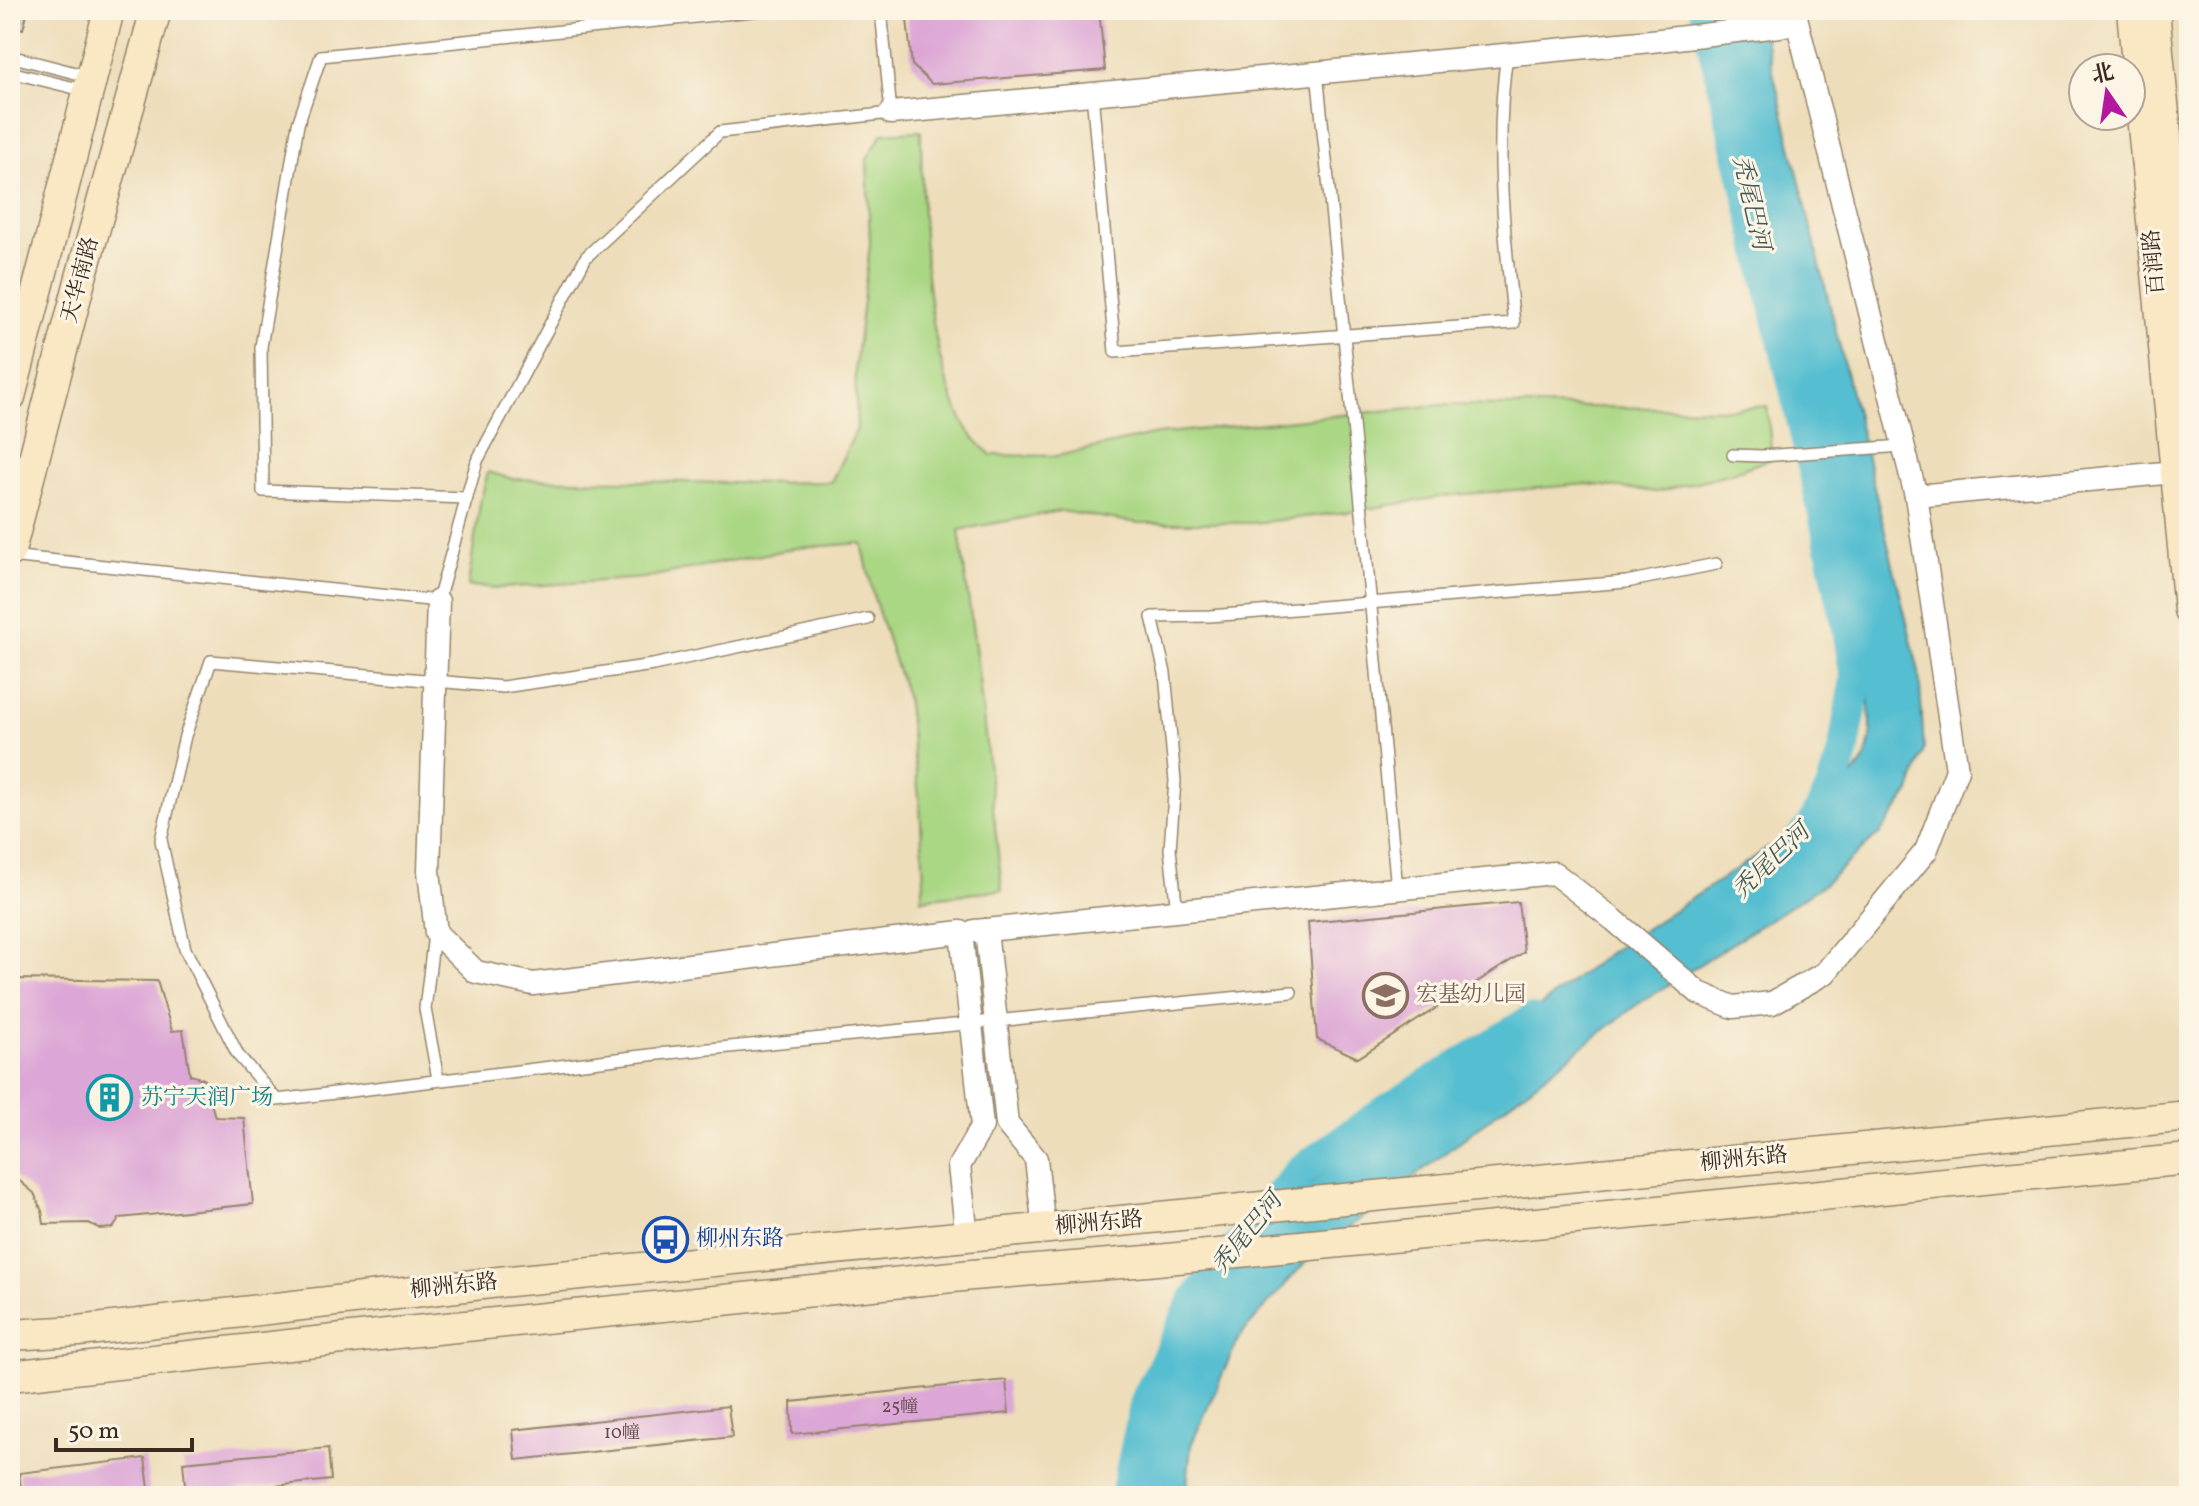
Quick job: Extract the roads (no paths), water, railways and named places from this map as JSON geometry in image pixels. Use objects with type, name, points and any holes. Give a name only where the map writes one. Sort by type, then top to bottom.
[{"type":"main road","name":"天华南路","points":[[10,397],[109,10]]},
{"type":"main road","name":"天华南路","points":[[10,554],[80,281],[156,10]]},
{"type":"main road","name":"百润路","points":[[2132,10],[2189,610]]},
{"type":"main road","name":"百润路","points":[[2154,10],[2189,375]]},
{"type":"main road","name":"柳洲东路","points":[[10,1335],[79,1331],[499,1282],[2189,1116]]},
{"type":"main road","name":"柳洲东路","points":[[176,1357],[972,1275],[1147,1261],[2189,1159]]},
{"type":"main road","points":[[10,1324],[79,1331]]},
{"type":"main road","points":[[10,1367],[176,1357]]},
{"type":"main road","points":[[10,1376],[176,1357]]},
{"type":"street","points":[[438,601],[429,871],[436,933],[476,972],[533,984],[961,932],[1554,873],[1699,993],[1733,1007],[1772,1003],[1825,973],[1926,851],[1957,770],[1916,496],[1790,20],[1651,41],[891,113]]},
{"type":"street","points":[[1916,496],[2175,472]]},
{"type":"street","points":[[986,930],[1007,1124],[1036,1159],[1044,1229]]},
{"type":"street","points":[[961,932],[982,1126],[959,1166],[967,1237]]},
{"type":"lane","points":[[467,498],[263,491],[261,347],[298,124],[321,56],[762,10]]},
{"type":"lane","points":[[10,554],[438,601],[477,461],[586,257],[720,132],[891,113],[881,10]]},
{"type":"lane","points":[[1092,93],[1115,352],[1344,338],[1514,323],[1500,161],[1502,89],[1507,54]]},
{"type":"lane","points":[[10,56],[90,84]]},
{"type":"lane","points":[[10,72],[90,84]]},
{"type":"lane","points":[[1317,72],[1397,889]]},
{"type":"lane","points":[[1733,455],[1762,456],[1903,446]]},
{"type":"lane","points":[[1177,911],[1170,849],[1175,781],[1165,673],[1152,617],[1210,616],[1626,582],[1716,564]]},
{"type":"lane","points":[[868,619],[653,665],[503,687],[211,661],[185,736],[161,840],[185,949],[238,1055],[277,1100],[658,1054],[1291,992]]},
{"type":"lane","points":[[435,921],[425,1009],[438,1079]]},
{"type":"water","points":[[1705,10],[1758,10],[1919,672],[1924,749],[1910,792],[1880,833],[1823,885],[1635,1006],[1308,1259],[1239,1337],[1191,1445],[1186,1496],[1133,1496],[1141,1425],[1196,1299],[1274,1211],[1606,955],[1791,833],[1842,789],[1865,759],[1871,736],[1867,679]]},
{"type":"waterway","name":"秃尾巴河","points":[[1705,10],[1819,491],[1856,678],[1843,753],[1831,790],[1812,827],[1798,842]]},
{"type":"waterway","name":"秃尾巴河","points":[[1126,1496],[1146,1401],[1195,1300],[1300,1171],[1389,1109],[1532,1020]]},
{"type":"place","name":"宏基幼儿园","points":[[1385,995]]},
{"type":"place","name":"苏宁天润广场","points":[[110,1098]]},
{"type":"place","name":"柳州东路","points":[[665,1239]]}]
